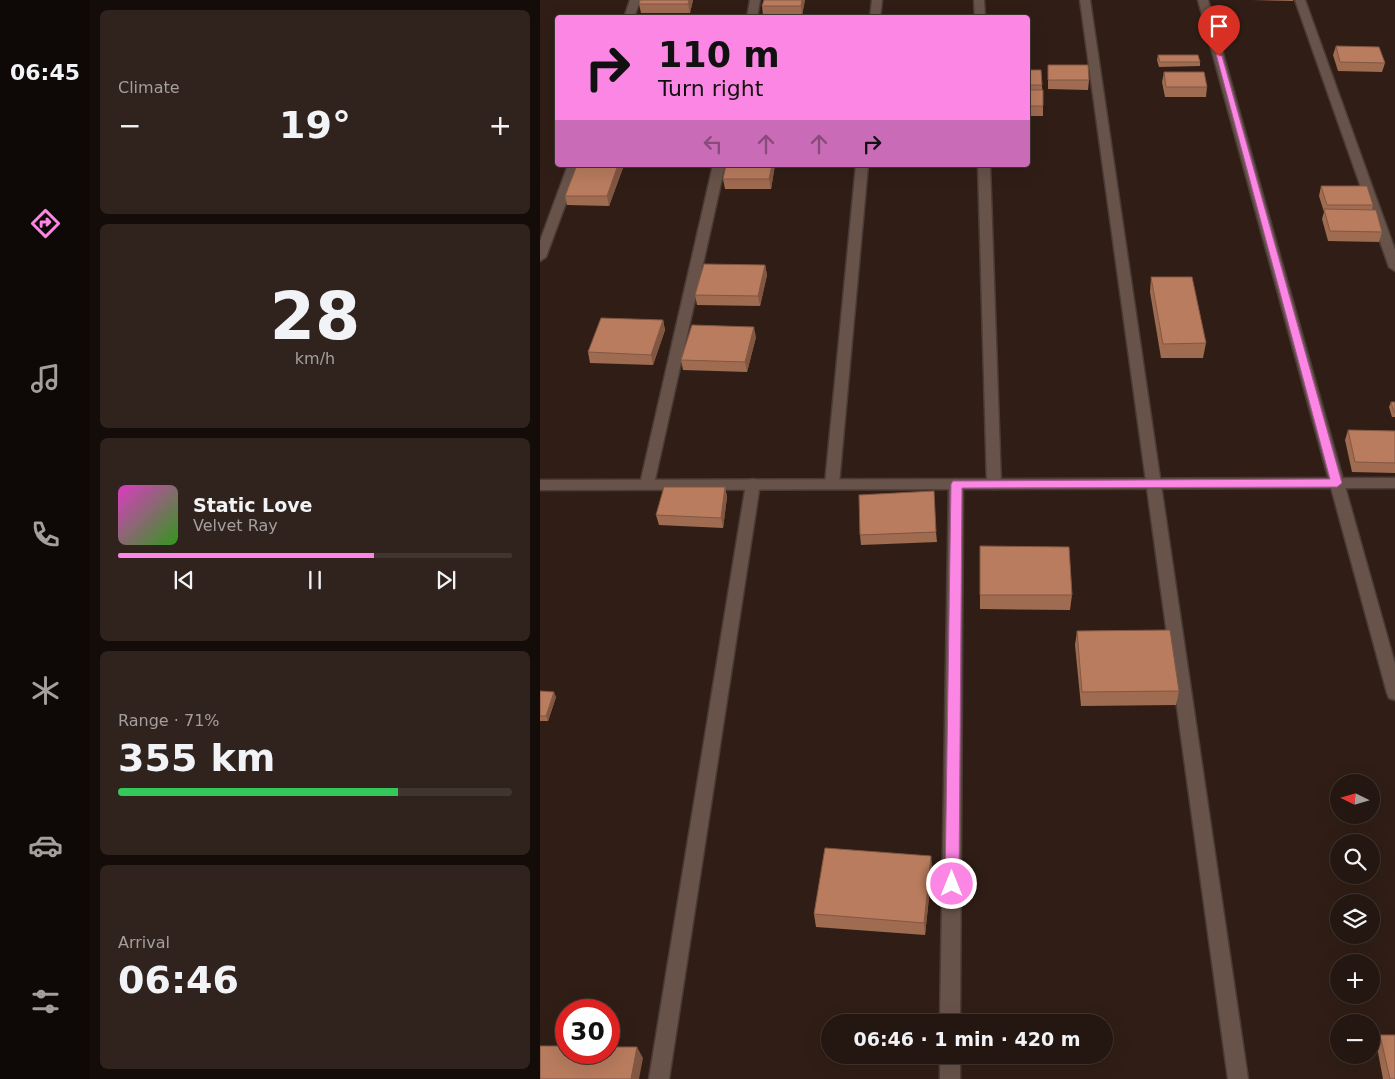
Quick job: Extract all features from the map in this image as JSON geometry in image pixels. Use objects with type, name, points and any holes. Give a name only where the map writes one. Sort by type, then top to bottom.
[{"type":"street","points":[[630,15],[636,0]]},
{"type":"street","points":[[753,15],[756,0]]},
{"type":"street","points":[[876,15],[877,0]]},
{"type":"street","points":[[980,0],[980,15]]},
{"type":"street","points":[[1085,0],[1238,1079]]},
{"type":"street","points":[[1203,0],[1395,693]]},
{"type":"street","points":[[1300,0],[1395,266]]},
{"type":"street","points":[[540,258],[573,167]]},
{"type":"street","points":[[647,484],[719,167]]},
{"type":"street","points":[[832,484],[862,167]]},
{"type":"street","points":[[984,167],[994,484]]},
{"type":"street","points":[[540,485],[1395,483]]},
{"type":"street","points":[[659,1079],[753,484]]},
{"type":"street","points":[[950,1014],[956,484]]},
{"type":"street","points":[[950,1064],[950,1079]]},
{"type":"building","points":[[640,0],[689,0],[688,4],[639,4]]},
{"type":"building","points":[[764,0],[802,0],[801,6],[762,6]]},
{"type":"building","points":[[1336,46],[1379,47],[1385,63],[1340,62]]},
{"type":"building","points":[[1158,55],[1198,55],[1200,62],[1160,62]]},
{"type":"building","points":[[1048,65],[1088,65],[1089,80],[1048,80]]},
{"type":"building","points":[[1030,70],[1041,70],[1042,85],[1030,85]]},
{"type":"building","points":[[1164,72],[1204,72],[1207,87],[1166,87]]},
{"type":"building","points":[[1030,90],[1043,90],[1043,106],[1030,106]]},
{"type":"building","points":[[576,167],[617,167],[607,196],[565,196]]},
{"type":"building","points":[[726,167],[772,167],[769,179],[723,179]]},
{"type":"building","points":[[1321,186],[1367,186],[1373,205],[1327,205]]},
{"type":"building","points":[[1324,209],[1376,210],[1382,232],[1330,231]]},
{"type":"building","points":[[704,264],[765,265],[758,296],[695,295]]},
{"type":"building","points":[[1151,277],[1192,277],[1206,343],[1163,344]]},
{"type":"building","points":[[601,318],[663,320],[651,355],[588,352]]},
{"type":"building","points":[[692,325],[754,327],[745,362],[681,360]]},
{"type":"building","points":[[1391,402],[1395,402],[1395,412],[1394,412]]},
{"type":"building","points":[[1348,430],[1395,431],[1395,463],[1355,462]]},
{"type":"building","points":[[664,487],[725,487],[721,518],[656,515]]},
{"type":"building","points":[[934,491],[936,532],[860,535],[859,495]]},
{"type":"building","points":[[980,546],[1069,547],[1072,595],[980,595]]},
{"type":"building","points":[[1170,630],[1179,691],[1082,692],[1077,631]]},
{"type":"building","points":[[540,691],[554,692],[546,716],[540,716]]},
{"type":"building","points":[[825,848],[931,856],[924,923],[814,914]]},
{"type":"building","points":[[1380,1035],[1395,1035],[1395,1079],[1390,1079]]},
{"type":"building","points":[[540,1046],[555,1046],[555,1064],[620,1064],[620,1047],[637,1047],[631,1079],[540,1079]]},
{"type":"route","points":[[952,884],[956,484],[1337,483],[1219,56]]}]
